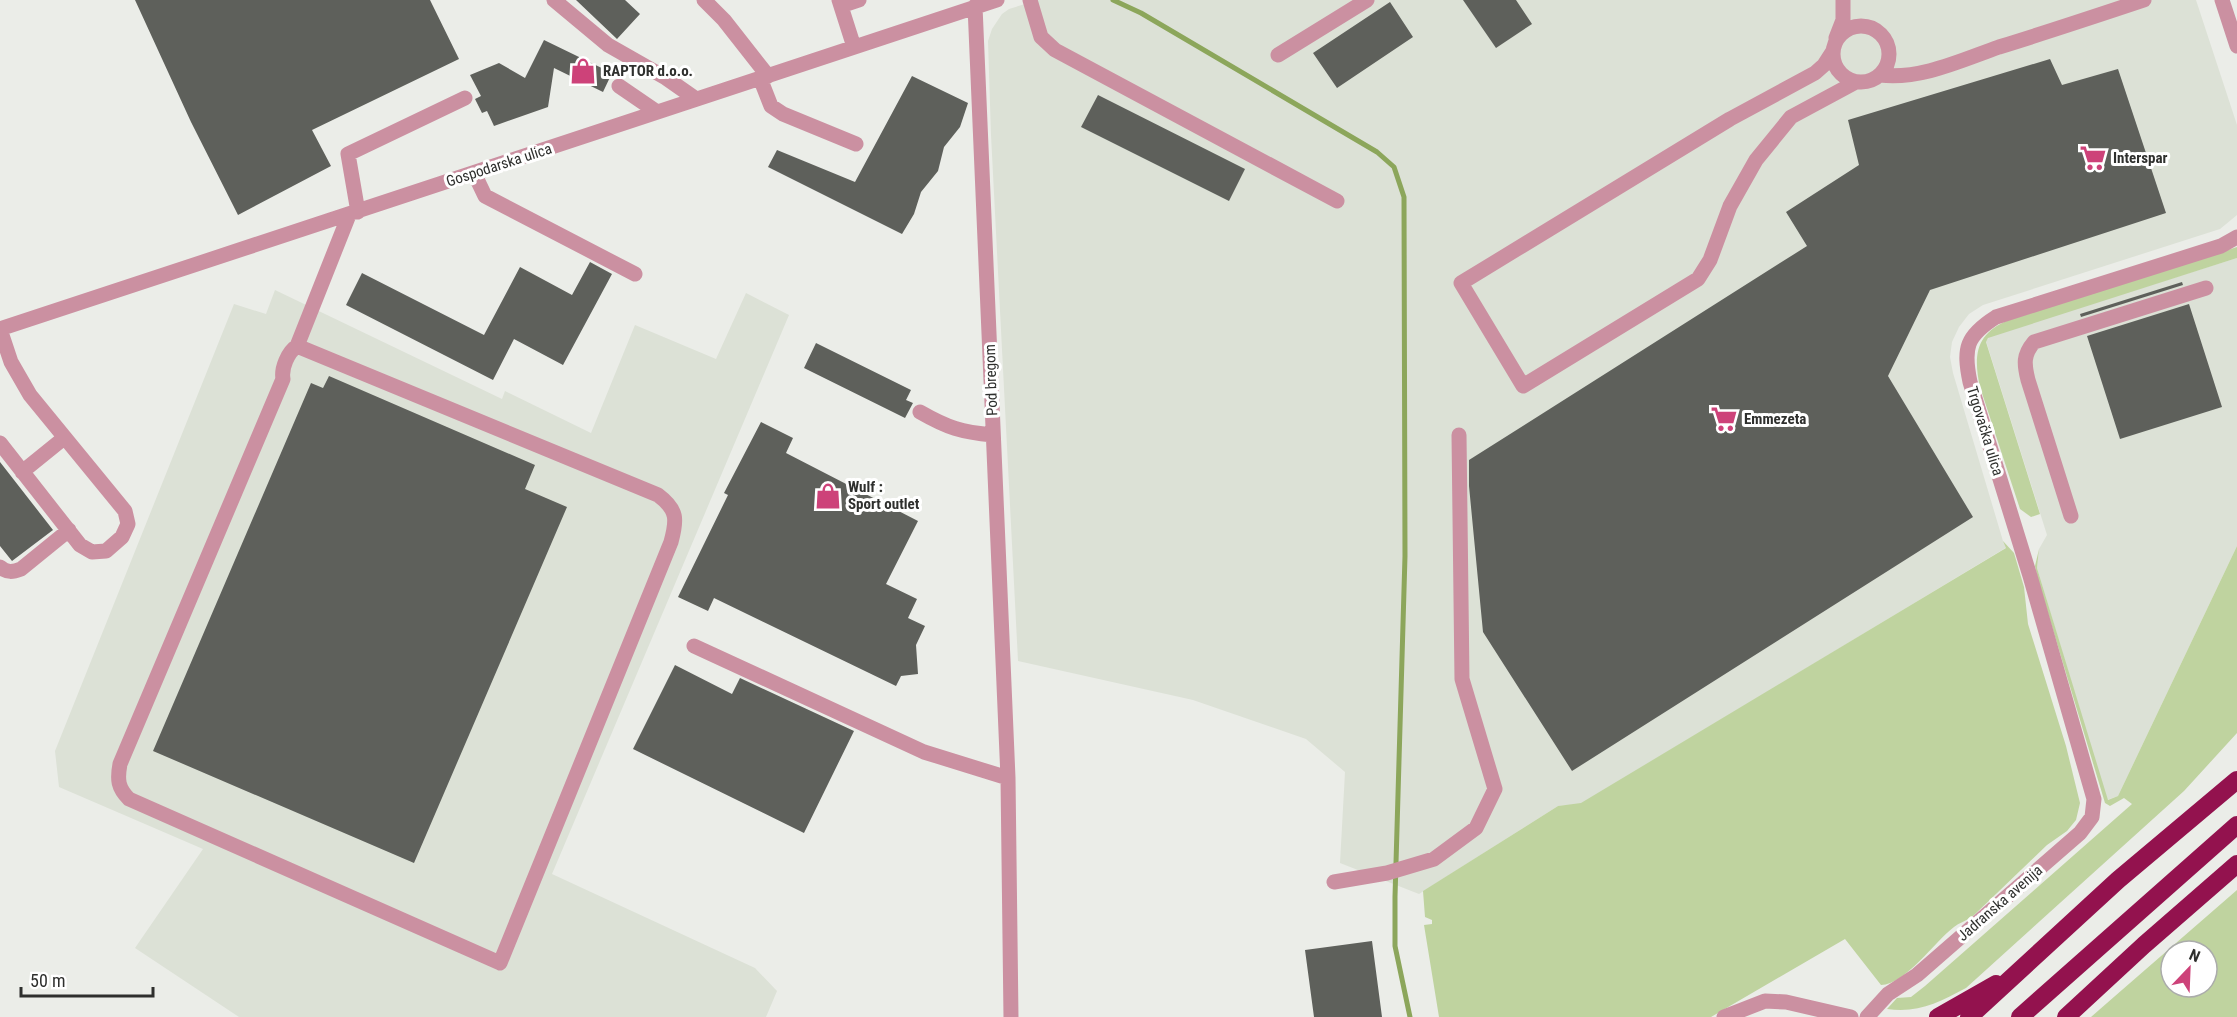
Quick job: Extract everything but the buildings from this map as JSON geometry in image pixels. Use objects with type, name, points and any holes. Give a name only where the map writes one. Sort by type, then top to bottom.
[{"type":"highway","points":[[1969,1017],[2118,880],[2237,780]]},
{"type":"highway","points":[[2020,1017],[2237,825]]},
{"type":"highway","points":[[2066,1017],[2237,864]]},
{"type":"highway","points":[[1938,1017],[1986,989],[2014,976]]},
{"type":"street","points":[[554,0],[608,45],[666,78],[696,99]]},
{"type":"street","points":[[704,0],[724,20],[764,77],[771,106],[783,114],[856,144]]},
{"type":"street","points":[[854,47],[840,3],[859,0]]},
{"type":"street","name":"Gospodarska ulica","points":[[0,329],[997,0]]},
{"type":"street","points":[[1030,0],[1041,37],[1055,50],[1337,201]]},
{"type":"street","points":[[1278,55],[1366,0]]},
{"type":"street","points":[[1845,0],[1858,15],[1884,37],[1889,52],[1885,69],[1880,75],[1864,82],[1856,82],[1841,74],[1836,67],[1834,47],[1843,20],[1845,0]]},
{"type":"street","points":[[1880,75],[1893,77],[1910,75],[2144,0]]},
{"type":"street","points":[[2222,0],[2237,46]]},
{"type":"street","name":"Pod bregom","points":[[975,6],[1008,778],[1011,1017]]},
{"type":"street","points":[[1856,82],[1791,117],[1756,160],[1730,206],[1710,260],[1698,279],[1523,386],[1461,283],[1731,119],[1815,73],[1824,65],[1845,30],[1853,26],[1870,27],[1878,31]]},
{"type":"street","points":[[619,86],[657,112]]},
{"type":"street","points":[[297,346],[658,495],[667,502],[674,513],[676,524],[671,542],[500,963],[129,799],[120,790],[117,779],[120,764],[284,379],[290,375],[300,353],[297,346],[353,213],[348,154],[465,98]]},
{"type":"street","points":[[474,173],[485,196],[635,274]]},
{"type":"street","name":"Trgovačka ulica","points":[[2094,799],[2030,576],[1970,382],[1966,360],[1967,348],[1979,328],[1996,317],[2221,246],[2237,237]]},
{"type":"street","points":[[2071,516],[2028,380],[2024,362],[2027,350],[2034,342],[2206,288]]},
{"type":"street","points":[[0,329],[11,362],[20,380],[64,438],[126,511],[128,524],[122,537],[106,551],[92,552],[80,545],[0,443]]},
{"type":"street","points":[[920,412],[961,432],[993,435]]},
{"type":"street","points":[[1334,882],[1387,873],[1434,859],[1476,828],[1495,789],[1462,679],[1459,435]]},
{"type":"street","points":[[22,472],[64,438]]},
{"type":"street","points":[[0,567],[5,571],[13,572],[21,569],[69,530]]},
{"type":"street","points":[[694,646],[924,752],[1008,778]]},
{"type":"street","name":"Jadranska avenija","points":[[1868,1017],[1888,994],[1917,975],[2080,833],[2092,817],[2094,799]]},
{"type":"street","points":[[1724,1017],[1765,1001],[1786,1002],[1851,1017]]},
{"type":"shaded area","points":[[1038,0],[2196,0],[2237,125],[2237,215],[2220,229],[1983,305],[1969,314],[1959,327],[1952,342],[1950,357],[1953,373],[2003,541],[2007,547],[1581,804],[1558,806],[1419,894],[1340,863],[1345,772],[1306,739],[1193,700],[1018,661],[988,41],[992,29],[1002,14],[1009,9]]},
{"type":"shaded area","points":[[2237,258],[2237,546],[2118,796],[2107,800],[2037,568],[2039,549],[2047,535],[1986,341],[1991,335]]},
{"type":"shaded area","points":[[275,290],[502,399],[505,391],[591,433],[635,325],[716,359],[746,293],[789,315],[552,874],[755,968],[777,991],[766,1017],[239,1017],[135,948],[203,849],[59,787],[55,751],[234,304],[266,314]]},
{"type":"green space","points":[[2237,247],[2237,258],[1988,338],[1986,342],[2040,514],[2031,517],[2020,509],[1980,387],[1977,355],[1983,338],[1998,325],[2009,320]]},
{"type":"green space","points":[[2003,541],[2014,553],[2024,587],[2028,624],[2066,746],[2080,803],[2076,820],[2067,831],[2047,845],[1971,918],[1946,934],[1910,970],[1900,978],[1881,985],[1845,939],[1711,1017],[1439,1017],[1424,925],[1432,924],[1432,920],[1425,917],[1423,891],[1558,806],[1581,803],[2006,548]]},
{"type":"green space","points":[[2237,546],[2237,733],[2184,791],[1966,988],[1928,1006],[1909,1010],[1887,1009],[1897,998],[1911,997],[1925,986],[2132,804],[2124,798],[2110,806],[2105,803],[2038,580],[2035,566],[2039,549],[2037,568],[2108,800],[2118,796]]},
{"type":"green space","points":[[2237,890],[2237,1017],[2091,1017],[2159,958],[2159,999],[2219,999],[2219,939],[2181,939]]},
{"type":"waterway","points":[[1113,0],[1141,13],[1377,152],[1394,167],[1404,197],[1405,556],[1395,946],[1410,1017]]},
{"type":"place","name":"RAPTOR d.o.o.","points":[[583,71]]},
{"type":"place","name":"Interspar","points":[[2093,158]]},
{"type":"place","name":"Emmezeta","points":[[1724,419]]},
{"type":"place","name":"Wulf : Sport outlet","points":[[828,496]]}]
